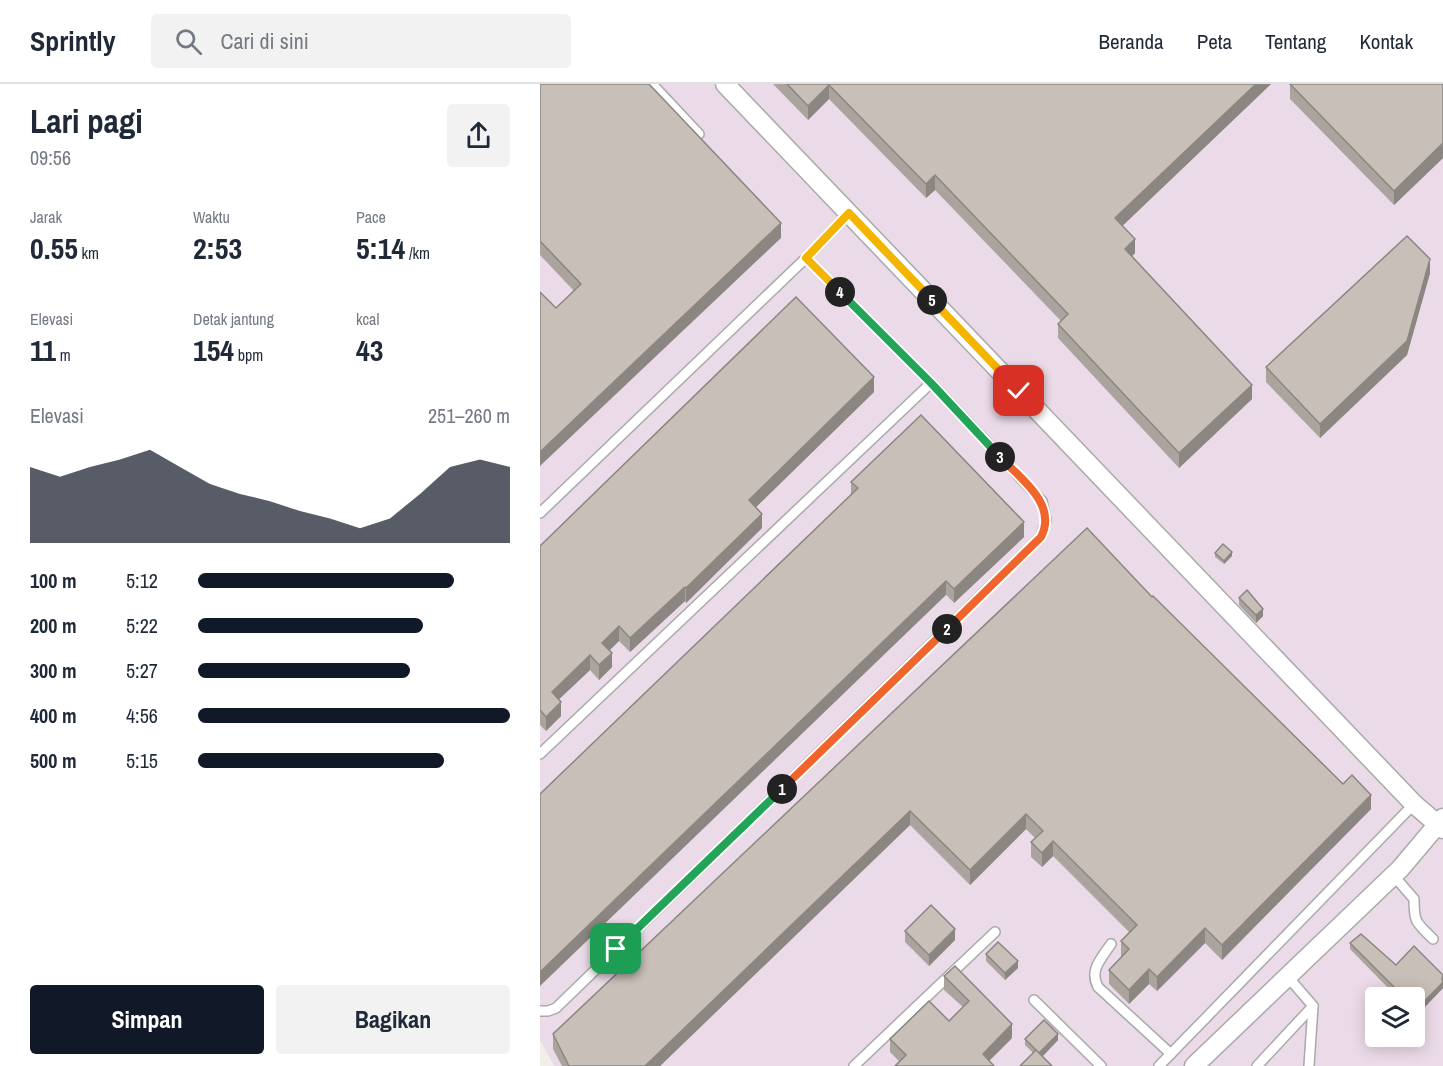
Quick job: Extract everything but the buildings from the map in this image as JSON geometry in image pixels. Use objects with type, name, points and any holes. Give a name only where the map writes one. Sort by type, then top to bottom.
[{"type":"street","points":[[725,84],[1414,804],[1442,827],[1394,876],[1194,1066]]},
{"type":"lane","points":[[652,84],[699,134]]},
{"type":"lane","points":[[540,513],[806,258],[849,213]]},
{"type":"lane","points":[[540,1011],[556,1008],[1041,537],[1046,520],[1042,501],[931,383],[806,258]]},
{"type":"lane","points":[[540,754],[931,383]]},
{"type":"lane","points":[[1158,1066],[1414,804]]},
{"type":"lane","points":[[1394,876],[1414,899],[1413,914],[1432,939]]},
{"type":"lane","points":[[854,1066],[995,932]]},
{"type":"lane","points":[[1111,944],[1093,974],[1098,987],[1171,1054]]},
{"type":"lane","points":[[1288,977],[1313,1006],[1309,1066]]},
{"type":"lane","points":[[1034,1000],[1101,1066]]},
{"type":"lane","points":[[1257,1066],[1313,1006]]},
{"type":"shaded area","points":[[540,84],[1443,84],[1443,1066],[554,1066],[540,1040]]},
{"type":"route","points":[[616,949],[1041,537],[1045,530],[1046,520],[1042,501],[931,383],[806,258],[849,213],[1019,391]]}]
